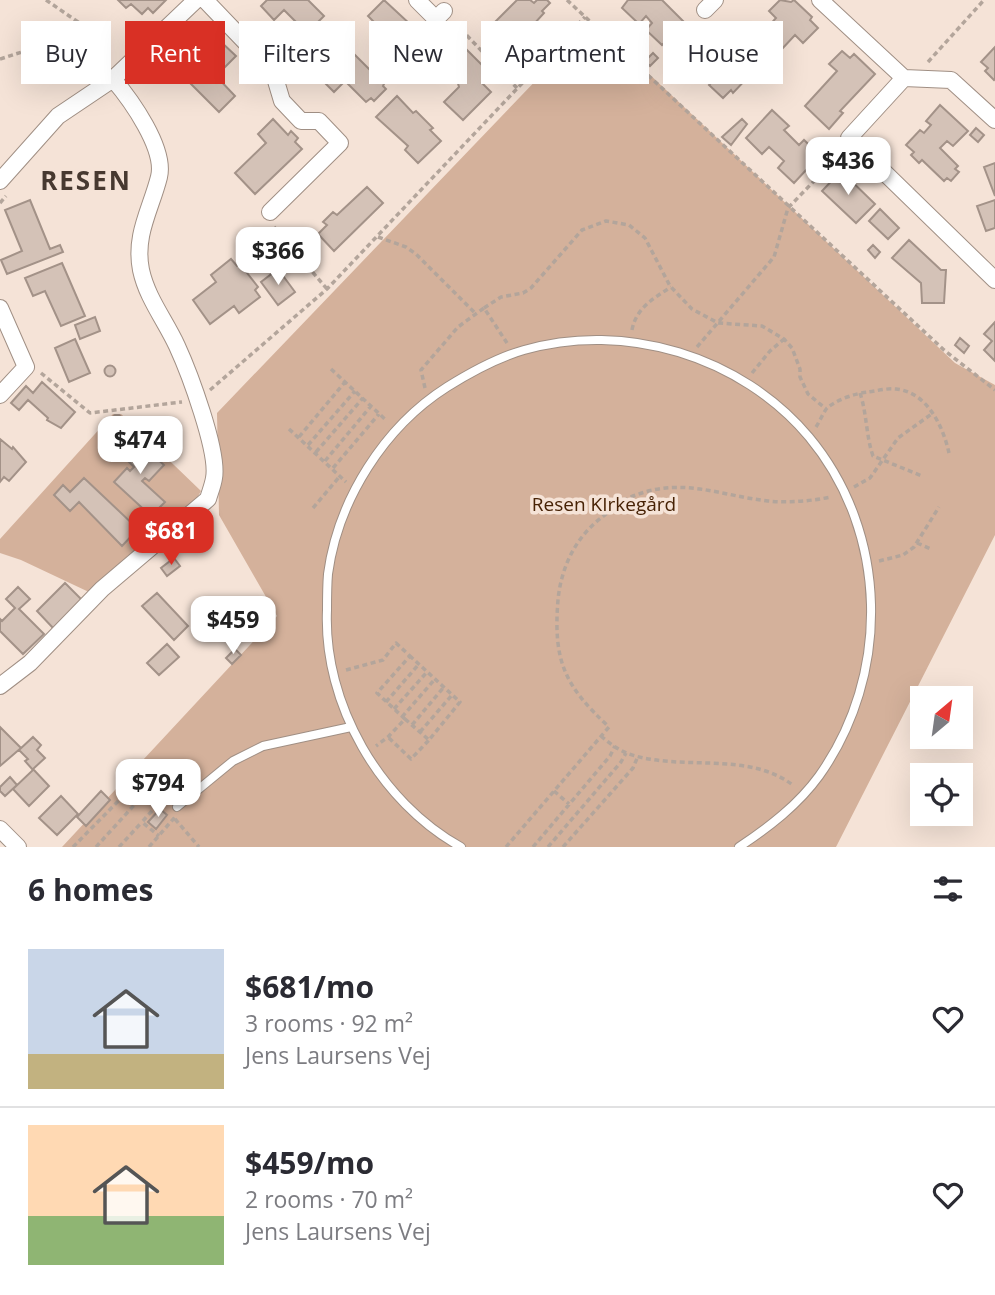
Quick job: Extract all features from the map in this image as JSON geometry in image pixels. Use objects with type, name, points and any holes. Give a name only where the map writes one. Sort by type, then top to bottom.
[{"type":"street","points":[[0,181],[58,116],[113,79],[196,0]]},
{"type":"street","points":[[205,0],[273,71],[282,101],[301,121],[319,121],[340,143],[270,212]]},
{"type":"street","points":[[417,0],[436,19],[444,11]]},
{"type":"street","points":[[820,0],[904,78],[951,80],[994,116]]},
{"type":"street","points":[[904,78],[849,138],[995,280]]},
{"type":"street","points":[[0,686],[30,663],[102,589],[208,499],[215,477],[214,459],[198,400],[177,345],[151,300],[141,270],[138,243],[160,175],[159,155],[144,125],[113,79]]},
{"type":"street","points":[[0,394],[26,368],[1,313]]},
{"type":"street","points":[[0,829],[18,847]]},
{"type":"lane","points":[[461,847],[408,807],[376,770],[351,727],[333,673],[326,626],[328,574],[341,523],[355,491],[363,475],[396,430],[432,396],[475,369],[524,350],[575,340],[629,341],[689,356],[727,372],[771,400],[808,437],[838,480],[859,528],[870,579],[872,632],[863,683],[845,732],[818,777],[783,815],[739,847]]},
{"type":"lane","points":[[177,807],[233,761],[262,746],[351,727]]},
{"type":"path","points":[[46,0],[77,21]]},
{"type":"path","points":[[567,0],[788,208],[944,350],[995,390]]},
{"type":"path","points":[[927,64],[984,0]]},
{"type":"path","points":[[444,11],[517,88]]},
{"type":"path","points":[[26,368],[34,368],[90,413],[198,400],[327,289],[585,17]]},
{"type":"path","points":[[0,59],[21,52]]},
{"type":"path","points":[[919,64],[936,64]]},
{"type":"path","points":[[689,356],[774,257],[788,208],[845,149],[849,138]]},
{"type":"path","points":[[270,212],[271,225],[327,289]]},
{"type":"path","points":[[432,396],[425,387],[421,370],[458,327],[501,297],[523,293],[582,230],[606,221],[629,225],[638,230],[652,247],[671,287],[692,309],[718,323],[762,326],[784,339],[792,348],[808,394],[826,409]]},
{"type":"path","points":[[377,236],[406,247],[416,254],[476,314]]},
{"type":"path","points":[[629,341],[639,311],[650,300],[671,287]]},
{"type":"path","points":[[484,308],[504,337],[511,355]]},
{"type":"path","points":[[745,383],[770,351],[784,339]]},
{"type":"path","points":[[331,369],[396,430]]},
{"type":"path","points":[[298,437],[345,382]]},
{"type":"path","points":[[808,437],[826,409],[860,393],[896,388],[923,402],[933,413],[949,453]]},
{"type":"path","points":[[307,445],[355,391]]},
{"type":"path","points":[[860,393],[867,414],[873,456],[922,476]]},
{"type":"path","points":[[315,453],[362,398]]},
{"type":"path","points":[[324,461],[371,407]]},
{"type":"path","points":[[506,847],[609,727],[583,703],[561,666],[557,614],[559,588],[566,563],[576,544],[593,524],[636,495],[680,487],[705,488],[776,501],[807,501],[844,493],[870,478],[898,438],[933,413]]},
{"type":"path","points":[[332,469],[379,414]]},
{"type":"path","points":[[289,429],[355,491]]},
{"type":"path","points":[[313,508],[340,476]]},
{"type":"path","points":[[867,565],[903,555],[917,543],[939,507]]},
{"type":"path","points":[[917,543],[931,548]]},
{"type":"path","points":[[333,673],[383,660],[396,643],[460,702],[411,760],[388,737]]},
{"type":"path","points":[[410,656],[377,693],[429,740]]},
{"type":"path","points":[[386,702],[419,664]]},
{"type":"path","points":[[394,709],[427,672]]},
{"type":"path","points":[[366,753],[388,737],[435,679]]},
{"type":"path","points":[[412,725],[444,687]]},
{"type":"path","points":[[420,732],[452,695]]},
{"type":"path","points":[[601,736],[626,753],[638,756],[680,763],[739,765],[762,769],[779,775],[803,793]]},
{"type":"path","points":[[533,847],[615,747]]},
{"type":"path","points":[[548,847],[626,753]]},
{"type":"path","points":[[564,847],[633,768],[638,756]]},
{"type":"path","points":[[73,847],[138,781],[158,804],[119,847]]},
{"type":"path","points":[[96,847],[147,791]]},
{"type":"path","points":[[554,791],[569,804]]},
{"type":"path","points":[[577,795],[597,809]]},
{"type":"path","points":[[149,847],[180,812],[177,807]]},
{"type":"path","points":[[174,818],[199,847]]},
{"type":"path","points":[[142,822],[159,836]]},
{"type":"green space","name":"Resen KIrkegård","points":[[649,74],[955,363],[995,385],[995,535],[918,686],[910,686],[910,702],[836,847],[62,847],[277,616],[219,515],[217,413],[533,84],[649,84]]},
{"type":"green space","points":[[113,414],[121,414],[201,491],[197,498],[91,593],[0,553],[0,539]]},
{"type":"building","points":[[118,0],[166,0],[153,13],[148,8],[142,14],[131,4],[126,8]]},
{"type":"building","points":[[267,0],[308,0],[324,16],[319,21],[295,21],[284,10],[274,20],[261,6]]},
{"type":"building","points":[[384,0],[407,21],[373,21],[368,16]]},
{"type":"building","points":[[517,0],[530,0],[534,3],[537,0],[547,0],[550,3],[537,21],[496,21]]},
{"type":"building","points":[[628,0],[662,0],[683,21],[663,21],[662,45],[649,33],[652,23],[646,16],[642,21],[636,21],[622,8]]},
{"type":"building","points":[[780,0],[794,0],[812,17],[810,20],[818,28],[803,43],[795,35],[783,48],[783,21],[773,21],[776,18],[769,11]]},
{"type":"building","points":[[225,46],[236,56],[225,67]]},
{"type":"building","points":[[995,47],[994,80],[985,71],[988,68],[981,62]]},
{"type":"building","points":[[467,50],[481,64],[481,84],[491,92],[463,120],[444,102],[459,87],[458,84],[467,84]]},
{"type":"building","points":[[842,51],[850,58],[854,54],[875,74],[840,111],[843,113],[829,129],[805,106],[837,71],[829,64]]},
{"type":"building","points":[[653,53],[658,58],[650,66],[649,65],[649,57]]},
{"type":"building","points":[[355,55],[369,69],[369,84],[384,84],[386,89],[374,101],[371,98],[366,102],[348,84],[355,84]]},
{"type":"building","points":[[191,84],[224,84],[235,96],[219,112]]},
{"type":"building","points":[[326,84],[342,84],[334,92]]},
{"type":"building","points":[[710,84],[742,84],[723,98]]},
{"type":"building","points":[[397,96],[433,128],[430,130],[441,141],[418,163],[405,150],[408,146],[376,117]]},
{"type":"building","points":[[940,105],[968,131],[953,146],[947,141],[940,148],[958,166],[955,169],[959,172],[951,181],[947,178],[944,181],[922,160],[919,163],[911,155],[914,152],[906,145],[920,130],[924,133],[931,125],[926,121]]},
{"type":"building","points":[[772,110],[789,126],[784,130],[799,145],[804,140],[820,155],[794,183],[778,168],[784,161],[769,147],[762,154],[746,138]]},
{"type":"building","points":[[273,119],[288,135],[291,131],[298,138],[295,142],[302,149],[255,194],[235,173],[266,143],[258,134]]},
{"type":"building","points":[[742,119],[747,124],[731,145],[722,137]]},
{"type":"building","points":[[976,128],[984,135],[978,142],[970,135]]},
{"type":"building","points":[[995,163],[995,196],[984,167]]},
{"type":"building","points":[[841,171],[875,204],[856,223],[822,191]]},
{"type":"building","points":[[367,187],[383,203],[334,251],[318,234],[327,225],[323,222],[333,212],[337,215]]},
{"type":"building","points":[[30,200],[50,249],[60,245],[63,252],[7,274],[1,260],[22,251],[5,210]]},
{"type":"building","points":[[995,200],[995,228],[986,231],[977,206]]},
{"type":"building","points":[[880,209],[899,228],[888,239],[869,221]]},
{"type":"building","points":[[909,240],[941,270],[946,270],[944,303],[922,303],[921,283],[892,258]]},
{"type":"building","points":[[873,245],[880,252],[875,258],[868,250]]},
{"type":"building","points":[[231,259],[237,266],[240,264],[258,287],[255,290],[260,297],[239,313],[234,306],[210,324],[193,300],[216,282],[211,275]]},
{"type":"building","points":[[62,263],[85,316],[61,326],[45,291],[33,296],[25,278]]},
{"type":"building","points":[[278,269],[295,292],[278,305],[261,282]]},
{"type":"building","points":[[95,317],[100,331],[80,339],[75,325]]},
{"type":"building","points":[[995,322],[995,361],[984,350],[992,341],[984,334]]},
{"type":"building","points":[[960,338],[969,346],[964,353],[955,345]]},
{"type":"building","points":[[75,339],[90,373],[69,382],[55,348]]},
{"type":"building","points":[[110,366],[114,367],[114,375],[110,376],[106,375],[105,371],[106,367]]},
{"type":"building","points":[[42,382],[75,412],[61,428],[47,420],[48,418],[28,400],[19,410],[11,403],[26,386],[33,393]]},
{"type":"building","points":[[115,415],[119,415],[132,428],[123,437],[108,422]]},
{"type":"building","points":[[133,437],[164,465],[149,481],[145,478],[142,481],[165,502],[151,516],[114,482],[127,468],[130,471],[134,467],[119,452]]},
{"type":"building","points":[[0,439],[12,449],[13,447],[26,462],[9,481],[4,477],[0,482]]},
{"type":"building","points":[[84,478],[138,529],[122,546],[79,502],[70,511],[54,495],[63,485],[70,492]]},
{"type":"building","points":[[174,558],[180,566],[167,576],[161,568]]},
{"type":"building","points":[[65,583],[83,601],[54,629],[37,611]]},
{"type":"building","points":[[18,587],[30,599],[19,609],[44,634],[23,654],[0,631],[0,619],[2,621],[15,608],[6,599]]},
{"type":"building","points":[[157,593],[188,626],[174,640],[142,606]]},
{"type":"building","points":[[167,644],[179,657],[159,675],[147,663]]},
{"type":"building","points":[[235,649],[241,655],[232,664],[226,658]]},
{"type":"building","points":[[0,727],[21,748],[0,766]]},
{"type":"building","points":[[33,737],[41,745],[37,750],[45,758],[33,769],[49,786],[29,806],[13,789],[33,770],[25,761],[28,759],[19,750]]},
{"type":"building","points":[[172,762],[179,770],[159,787],[151,779]]},
{"type":"building","points":[[10,777],[17,785],[5,796],[0,787]]},
{"type":"building","points":[[101,791],[110,800],[86,826],[77,817]]},
{"type":"building","points":[[61,796],[78,814],[57,835],[39,818]]},
{"type":"building","points":[[160,809],[167,815],[156,829],[148,822]]},
{"type":"district","name":"RESEN","points":[[86,180]]}]
